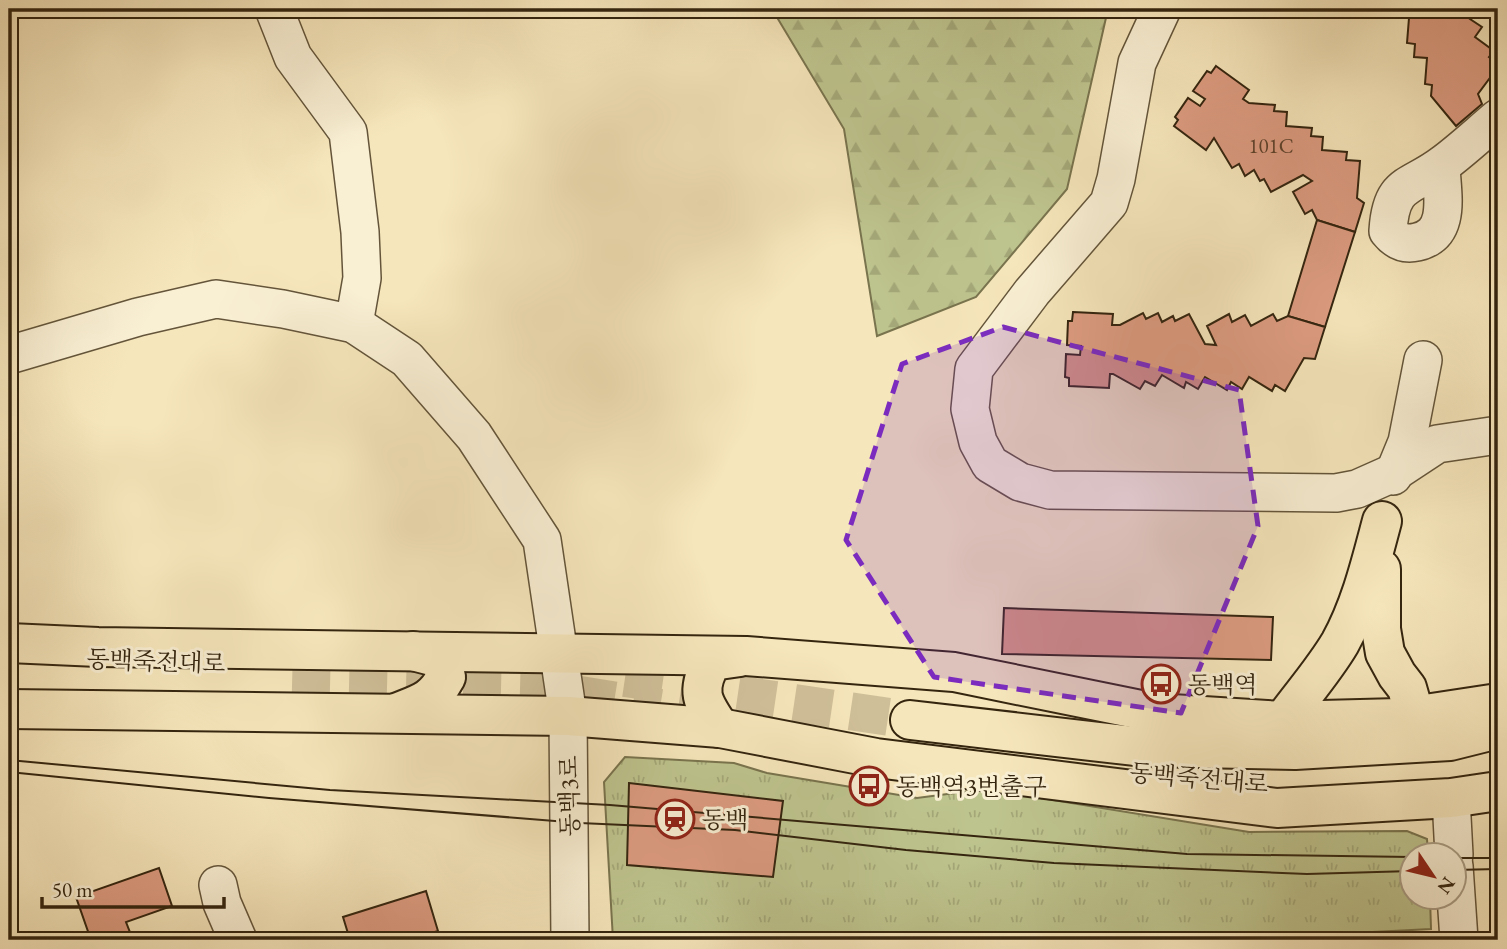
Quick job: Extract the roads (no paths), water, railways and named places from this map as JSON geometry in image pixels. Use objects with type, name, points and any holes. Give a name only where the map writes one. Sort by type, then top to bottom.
[{"type":"main road","points":[[1382,521],[1381,629],[1385,653],[1407,688],[1415,716]]},
{"type":"main road","points":[[1283,721],[1325,666],[1350,623],[1366,580],[1382,521]]},
{"type":"main road","points":[[9,643],[98,647],[746,656],[954,672],[1156,713],[1283,721],[1399,719],[1498,702]]},
{"type":"main road","points":[[394,713],[422,703],[438,693],[446,677],[440,658],[413,651]]},
{"type":"main road","points":[[720,728],[702,703],[703,676],[712,661],[746,656]]},
{"type":"main road","name":"동백죽전대로","points":[[9,657],[298,676],[9,685]]},
{"type":"main road","points":[[9,709],[568,716],[720,728],[876,758],[1277,808],[1451,798],[1498,791]]},
{"type":"main road","name":"동백죽전대로","points":[[1498,729],[1450,741],[1281,749],[1143,747],[906,733],[1133,773],[1314,787],[1498,769]]},
{"type":"street","points":[[9,355],[138,317],[216,299],[283,309],[354,324],[362,278],[360,232],[348,132],[293,57],[274,9]]},
{"type":"street","points":[[1162,9],[1137,63],[1116,179],[1109,203],[1032,292],[974,369],[970,409],[978,442],[990,464],[1020,482],[1051,490],[1336,493],[1357,489],[1393,473],[1437,444],[1498,435]]},
{"type":"street","points":[[1441,166],[1498,120]]},
{"type":"street","name":"동백3로","points":[[354,324],[407,359],[474,436],[542,540],[568,716],[570,940]]},
{"type":"street","points":[[1382,521],[1393,473],[1407,442],[1423,360]]},
{"type":"street","points":[[1451,798],[1453,841]]},
{"type":"street","points":[[218,885],[222,903],[238,940]]},
{"type":"street","points":[[1457,911],[1459,940]]},
{"type":"tunnel","points":[[625,678],[910,720]]},
{"type":"tunnel","points":[[292,686],[568,693],[660,708]]},
{"type":"tram line","points":[[9,760],[330,790],[610,805],[1187,854],[1398,857]]},
{"type":"tram line","points":[[9,772],[269,798],[580,823],[735,830],[906,850],[1054,863],[1307,874],[1398,871]]},
{"type":"tram line","points":[[1468,858],[1498,858]]},
{"type":"tram line","points":[[1468,870],[1498,869]]},
{"type":"place","name":"동백역","points":[[1161,684]]},
{"type":"place","name":"동백역3번출구","points":[[869,786]]},
{"type":"place","name":"동백","points":[[675,819]]}]
